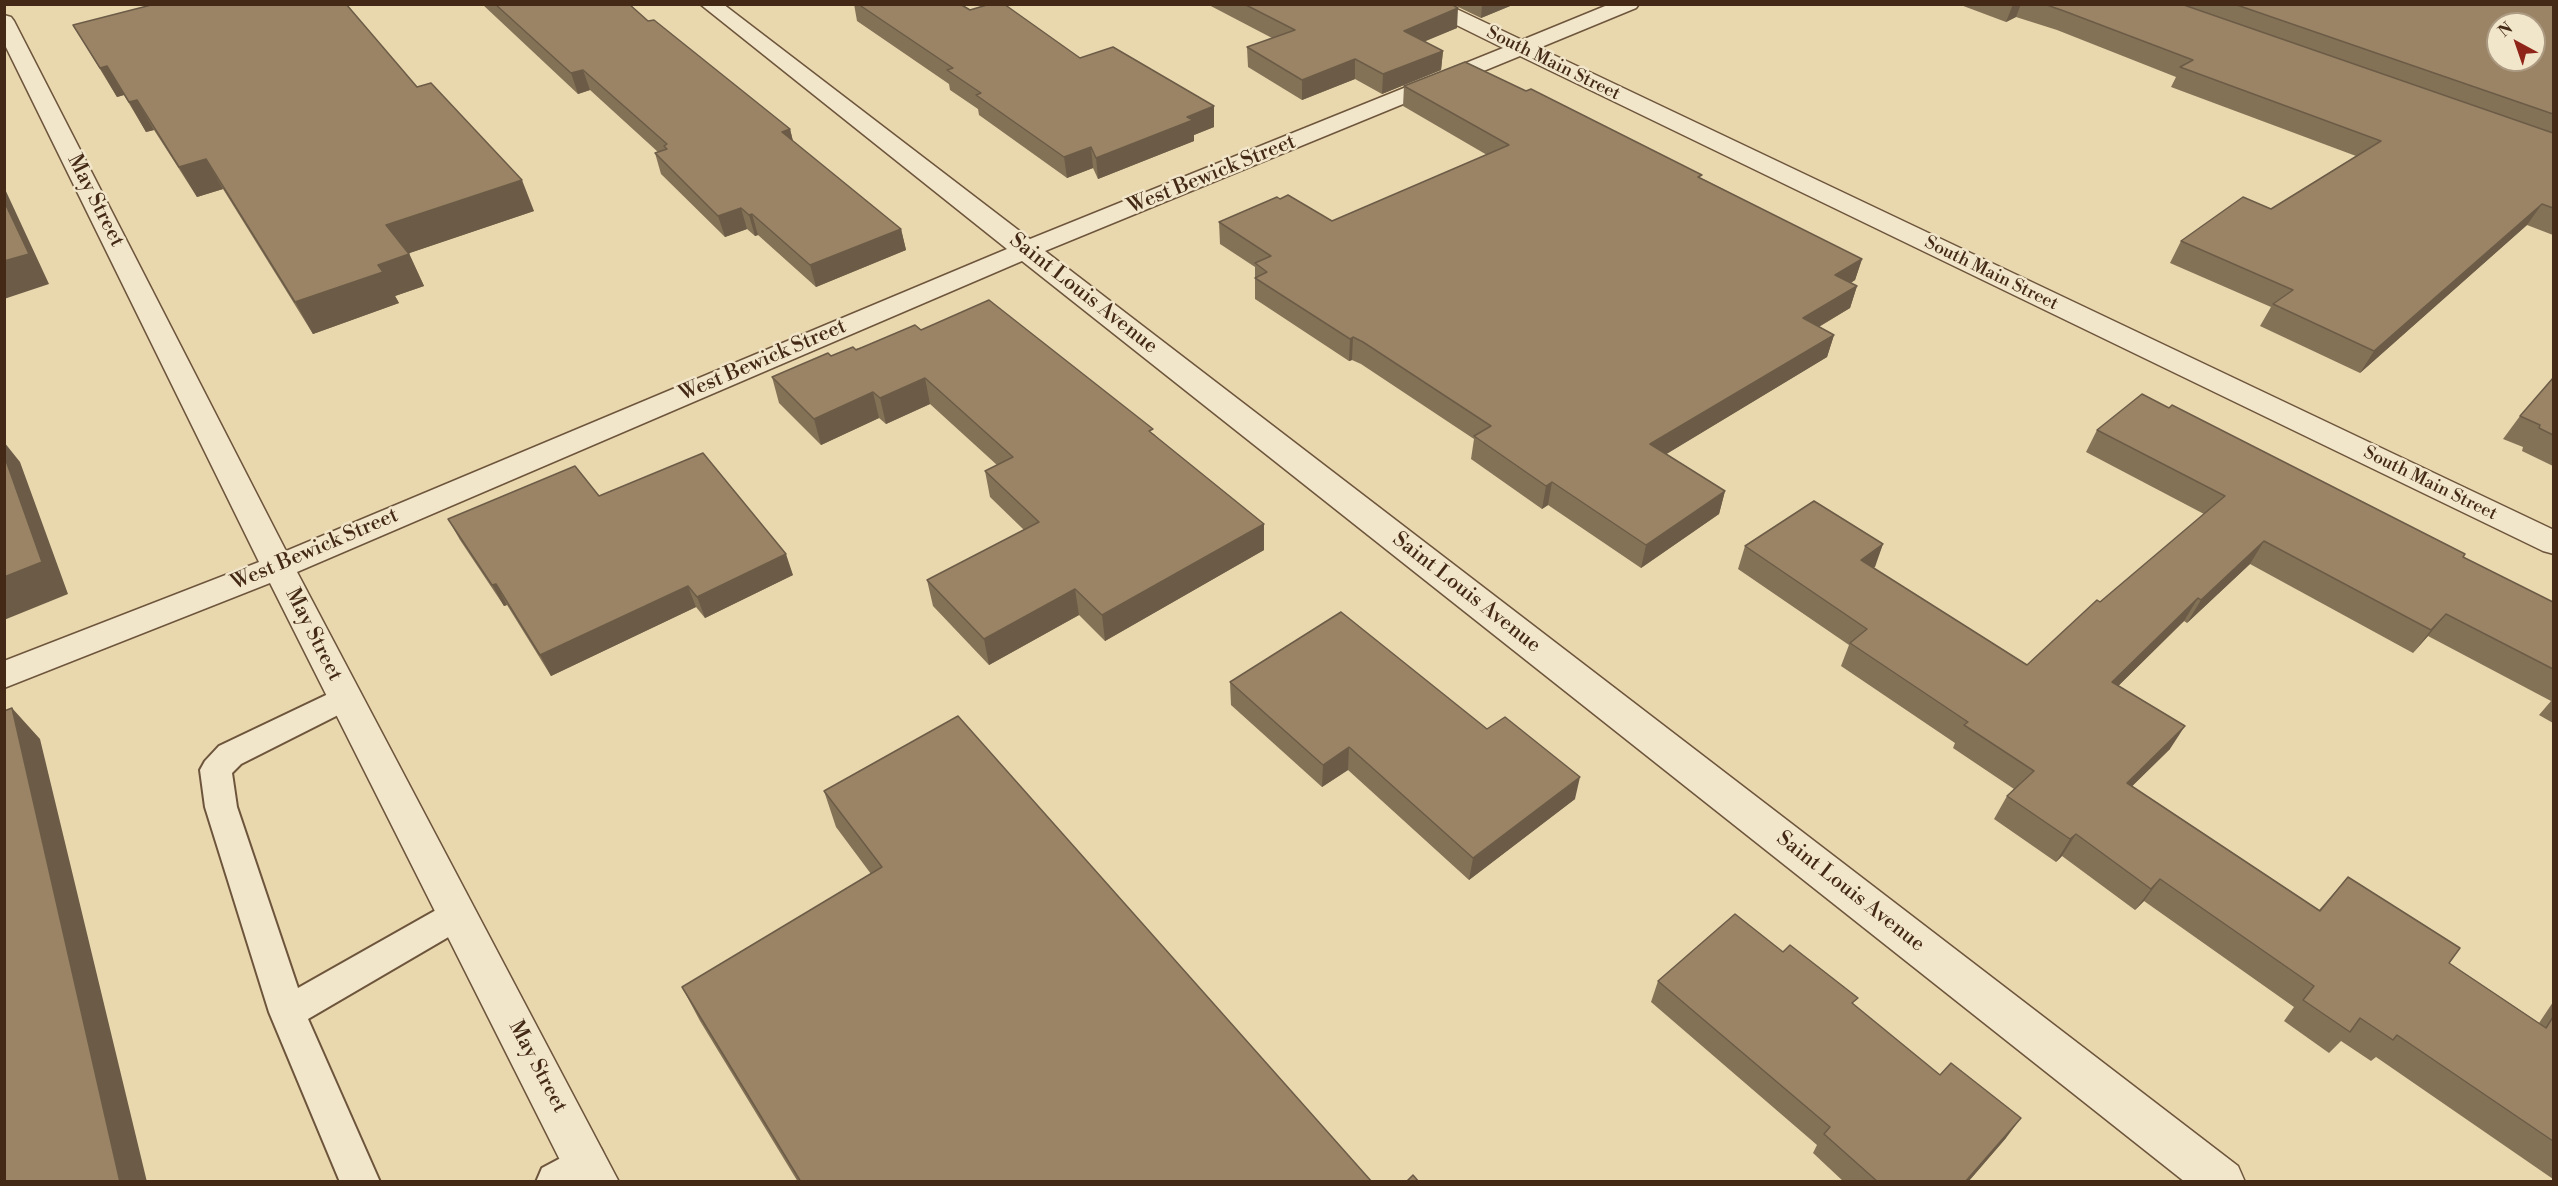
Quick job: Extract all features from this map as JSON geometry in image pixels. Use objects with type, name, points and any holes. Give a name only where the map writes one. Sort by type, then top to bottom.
[{"type":"street","name":"Saint Louis Avenue","points":[[710,4],[2222,1182]]},
{"type":"street","name":"South Main Street","points":[[1429,4],[2553,543]]},
{"type":"street","name":"West Bewick Street","points":[[4,675],[278,567],[1026,250],[1629,4]]},
{"type":"street","name":"May Street","points":[[4,21],[278,567],[457,915],[580,1175]]},
{"type":"lane","points":[[345,698],[230,755],[216,770],[220,807],[275,969],[287,1012],[360,1182]]},
{"type":"lane","points":[[287,1012],[457,915]]},
{"type":"building","points":[[155,4],[346,4],[417,87],[431,83],[522,180],[386,225],[409,254],[378,265],[383,272],[295,302],[206,159],[179,167],[137,100],[129,102],[107,66],[100,68],[73,25]]},
{"type":"building","points":[[495,4],[629,4],[648,21],[654,20],[790,129],[782,132],[901,229],[810,265],[752,214],[749,215],[741,208],[718,216],[655,153],[667,149],[664,146],[667,144],[583,70],[571,73]]},
{"type":"building","points":[[858,4],[960,4],[970,10],[990,4],[1004,4],[1080,58],[1113,47],[1214,106],[1187,117],[1193,120],[1096,158],[1091,147],[1064,157],[976,95],[981,93],[947,70],[953,68]]},
{"type":"building","points":[[1244,4],[1451,4],[1458,8],[1404,31],[1443,51],[1383,74],[1355,59],[1302,80],[1247,47],[1295,30]]},
{"type":"building","points":[[2044,4],[2181,4],[2553,133],[2553,208],[2542,204],[2374,351],[2273,304],[2293,290],[2181,241],[2243,197],[2271,209],[2381,141],[2180,67],[2193,60]]},
{"type":"building","points":[[2234,4],[2553,4],[2553,114]]},
{"type":"building","points":[[1465,62],[1526,91],[1531,89],[1702,175],[1698,177],[1862,259],[1835,275],[1857,286],[1803,318],[1834,335],[1650,444],[1725,491],[1646,545],[1552,482],[1546,486],[1474,436],[1491,426],[1363,342],[1353,337],[1350,339],[1255,278],[1267,272],[1255,263],[1271,256],[1219,222],[1277,197],[1280,199],[1288,195],[1332,221],[1509,145],[1404,86]]},
{"type":"building","points":[[4,201],[29,254],[4,261]]},
{"type":"building","points":[[989,300],[1153,429],[1149,431],[1264,524],[1102,615],[1075,589],[984,639],[927,580],[1039,522],[985,471],[1013,457],[925,378],[880,398],[873,392],[814,419],[772,377],[828,353],[831,356],[853,347],[856,350],[915,325],[921,330]]},
{"type":"building","points":[[2553,378],[2553,435],[2539,428],[2540,425],[2520,416]]},
{"type":"building","points":[[2142,394],[2169,408],[2172,405],[2465,554],[2463,557],[2553,602],[2553,669],[2446,614],[2431,630],[2264,541],[2201,600],[2198,598],[2112,682],[2185,726],[2127,783],[2320,911],[2348,877],[2460,948],[2449,963],[2546,1028],[2553,1017],[2553,1141],[2397,1035],[2393,1040],[2360,1018],[2350,1032],[2303,1000],[2314,986],[2160,879],[2151,889],[2076,834],[2070,839],[2007,796],[2034,771],[1964,725],[1968,722],[1850,643],[1867,629],[1745,546],[1814,501],[1883,544],[1861,560],[2027,665],[2097,600],[2100,602],[2225,496],[2097,430]]},
{"type":"building","points":[[703,453],[786,554],[697,597],[688,586],[540,655],[496,584],[492,585],[448,519],[575,466],[599,496]]},
{"type":"building","points":[[4,455],[42,562],[4,577]]},
{"type":"building","points":[[1341,612],[1487,729],[1505,717],[1580,777],[1473,858],[1349,747],[1323,765],[1230,682]]},
{"type":"building","points":[[12,708],[120,1182],[4,1182],[4,711]]},
{"type":"building","points":[[958,716],[1372,1182],[801,1182],[682,987],[882,867],[824,791]]},
{"type":"building","points":[[1735,914],[1783,952],[1790,945],[1858,998],[1852,1003],[1940,1075],[1951,1063],[2021,1118],[1965,1182],[1878,1182],[1824,1134],[1830,1127],[1658,981]]},
{"type":"building","points":[[1413,1175],[1419,1182],[1406,1182]]}]
